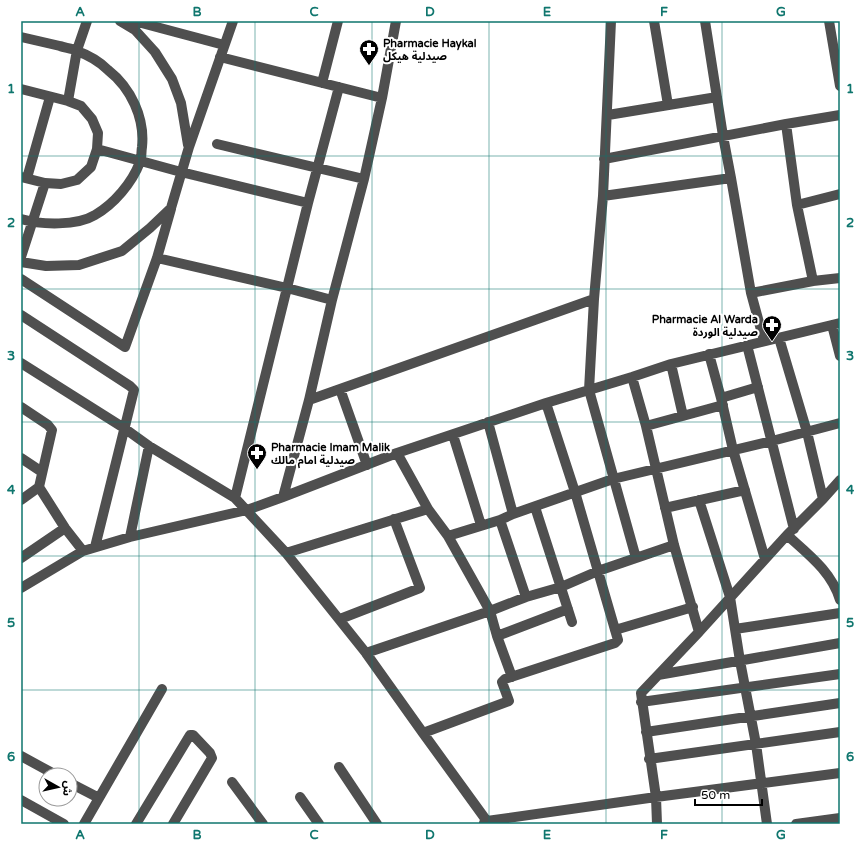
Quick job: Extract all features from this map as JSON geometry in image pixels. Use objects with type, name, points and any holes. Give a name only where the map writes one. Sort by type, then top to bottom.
[{"type":"street","points":[[68,101],[77,50],[87,21]]},
{"type":"street","points":[[120,21],[135,30],[155,52],[172,79],[181,103],[189,147]]},
{"type":"street","points":[[135,21],[224,45]]},
{"type":"street","points":[[21,279],[125,347],[157,258],[189,147],[233,21]]},
{"type":"street","points":[[322,83],[338,21]]},
{"type":"street","points":[[283,497],[364,179],[382,98],[396,21]]},
{"type":"street","points":[[611,21],[608,114],[604,159],[603,196],[594,299],[589,390],[636,558]]},
{"type":"street","points":[[654,21],[668,105]]},
{"type":"street","points":[[705,21],[723,136],[732,178],[751,293],[764,341]]},
{"type":"street","points":[[829,21],[840,86]]},
{"type":"street","points":[[21,37],[77,50],[108,69],[120,80],[130,94],[136,107],[141,125],[142,140],[140,161],[128,184],[115,200],[95,215],[83,220],[66,223],[32,222],[21,219]]},
{"type":"street","points":[[220,57],[382,98]]},
{"type":"street","points":[[235,498],[308,203],[339,87]]},
{"type":"street","points":[[21,89],[68,101],[81,106],[92,120],[98,133],[97,149],[91,167],[77,180],[61,184],[45,183],[24,177],[50,97]]},
{"type":"street","points":[[608,114],[717,97]]},
{"type":"street","points":[[604,159],[786,124],[840,116]]},
{"type":"street","points":[[786,124],[797,205],[813,281]]},
{"type":"street","points":[[217,144],[364,179]]},
{"type":"street","points":[[97,149],[181,172],[308,203]]},
{"type":"street","points":[[603,196],[732,178]]},
{"type":"street","points":[[21,257],[45,183]]},
{"type":"street","points":[[797,205],[840,194]]},
{"type":"street","points":[[21,262],[46,266],[79,265],[122,251],[171,208]]},
{"type":"street","points":[[157,258],[332,300]]},
{"type":"street","points":[[751,293],[813,281],[840,278]]},
{"type":"street","points":[[308,400],[594,299]]},
{"type":"street","points":[[21,315],[133,387],[134,393],[95,547]]},
{"type":"street","points":[[21,588],[83,551],[130,536],[247,510],[397,453],[546,403],[671,364],[836,324],[840,356]]},
{"type":"street","points":[[779,338],[807,432],[823,499]]},
{"type":"street","points":[[747,345],[772,441],[790,532],[824,568],[838,591],[840,600]]},
{"type":"street","points":[[709,354],[722,401],[733,450],[765,559]]},
{"type":"street","points":[[21,363],[124,428],[149,446],[235,498],[286,553],[340,619],[366,653],[486,823],[656,797],[840,773]]},
{"type":"street","points":[[671,364],[683,416]]},
{"type":"street","points":[[632,377],[646,426],[674,545],[699,632]]},
{"type":"street","points":[[646,426],[683,416],[758,387]]},
{"type":"street","points":[[340,389],[367,465]]},
{"type":"street","points":[[423,733],[509,701],[502,682],[505,679],[615,643],[618,640],[575,492],[546,403]]},
{"type":"street","points":[[21,407],[48,425],[52,430],[39,487],[21,500]]},
{"type":"street","points":[[488,422],[513,514]]},
{"type":"street","points":[[448,536],[500,520],[513,514],[613,479],[840,423]]},
{"type":"street","points":[[453,435],[481,525]]},
{"type":"street","points":[[130,536],[149,446]]},
{"type":"street","points":[[397,453],[428,509],[448,536],[490,611],[497,636],[512,677]]},
{"type":"street","points":[[21,458],[42,472]]},
{"type":"street","points":[[657,824],[656,797],[649,759],[641,693],[840,480]]},
{"type":"street","points":[[39,487],[65,528],[83,551]]},
{"type":"street","points":[[665,508],[745,490]]},
{"type":"street","points":[[699,500],[730,597],[740,661],[756,744],[767,824]]},
{"type":"street","points":[[535,507],[572,622]]},
{"type":"street","points":[[286,553],[428,509]]},
{"type":"street","points":[[340,619],[420,588],[394,519]]},
{"type":"street","points":[[500,520],[526,597]]},
{"type":"street","points":[[21,558],[65,528]]},
{"type":"street","points":[[366,653],[490,611],[674,545]]},
{"type":"street","points":[[615,630],[693,607]]},
{"type":"street","points":[[497,636],[568,609]]},
{"type":"street","points":[[735,629],[840,613]]},
{"type":"street","points":[[658,675],[840,643]]},
{"type":"street","points":[[642,702],[840,674]]},
{"type":"street","points":[[84,824],[162,689]]},
{"type":"street","points":[[646,732],[840,703]]},
{"type":"street","points":[[649,759],[840,732]]},
{"type":"street","points":[[136,824],[190,735],[193,734],[210,753],[212,758],[172,824]]},
{"type":"street","points":[[21,756],[41,767]]},
{"type":"street","points":[[339,767],[377,824]]},
{"type":"street","points":[[232,782],[258,822]]},
{"type":"street","points":[[78,787],[98,798]]},
{"type":"street","points":[[300,798],[319,824]]},
{"type":"street","points":[[21,800],[64,824]]},
{"type":"street","points":[[797,824],[840,818]]},
{"type":"place","name":"Pharmacie Haykal صيدلية هيكل","points":[[369,66]]},
{"type":"place","name":"Pharmacie Al Warda صيدلية الوردة","points":[[772,342]]},
{"type":"place","name":"Pharmacie Imam Malik صيدلية امام مالك","points":[[257,470]]}]
